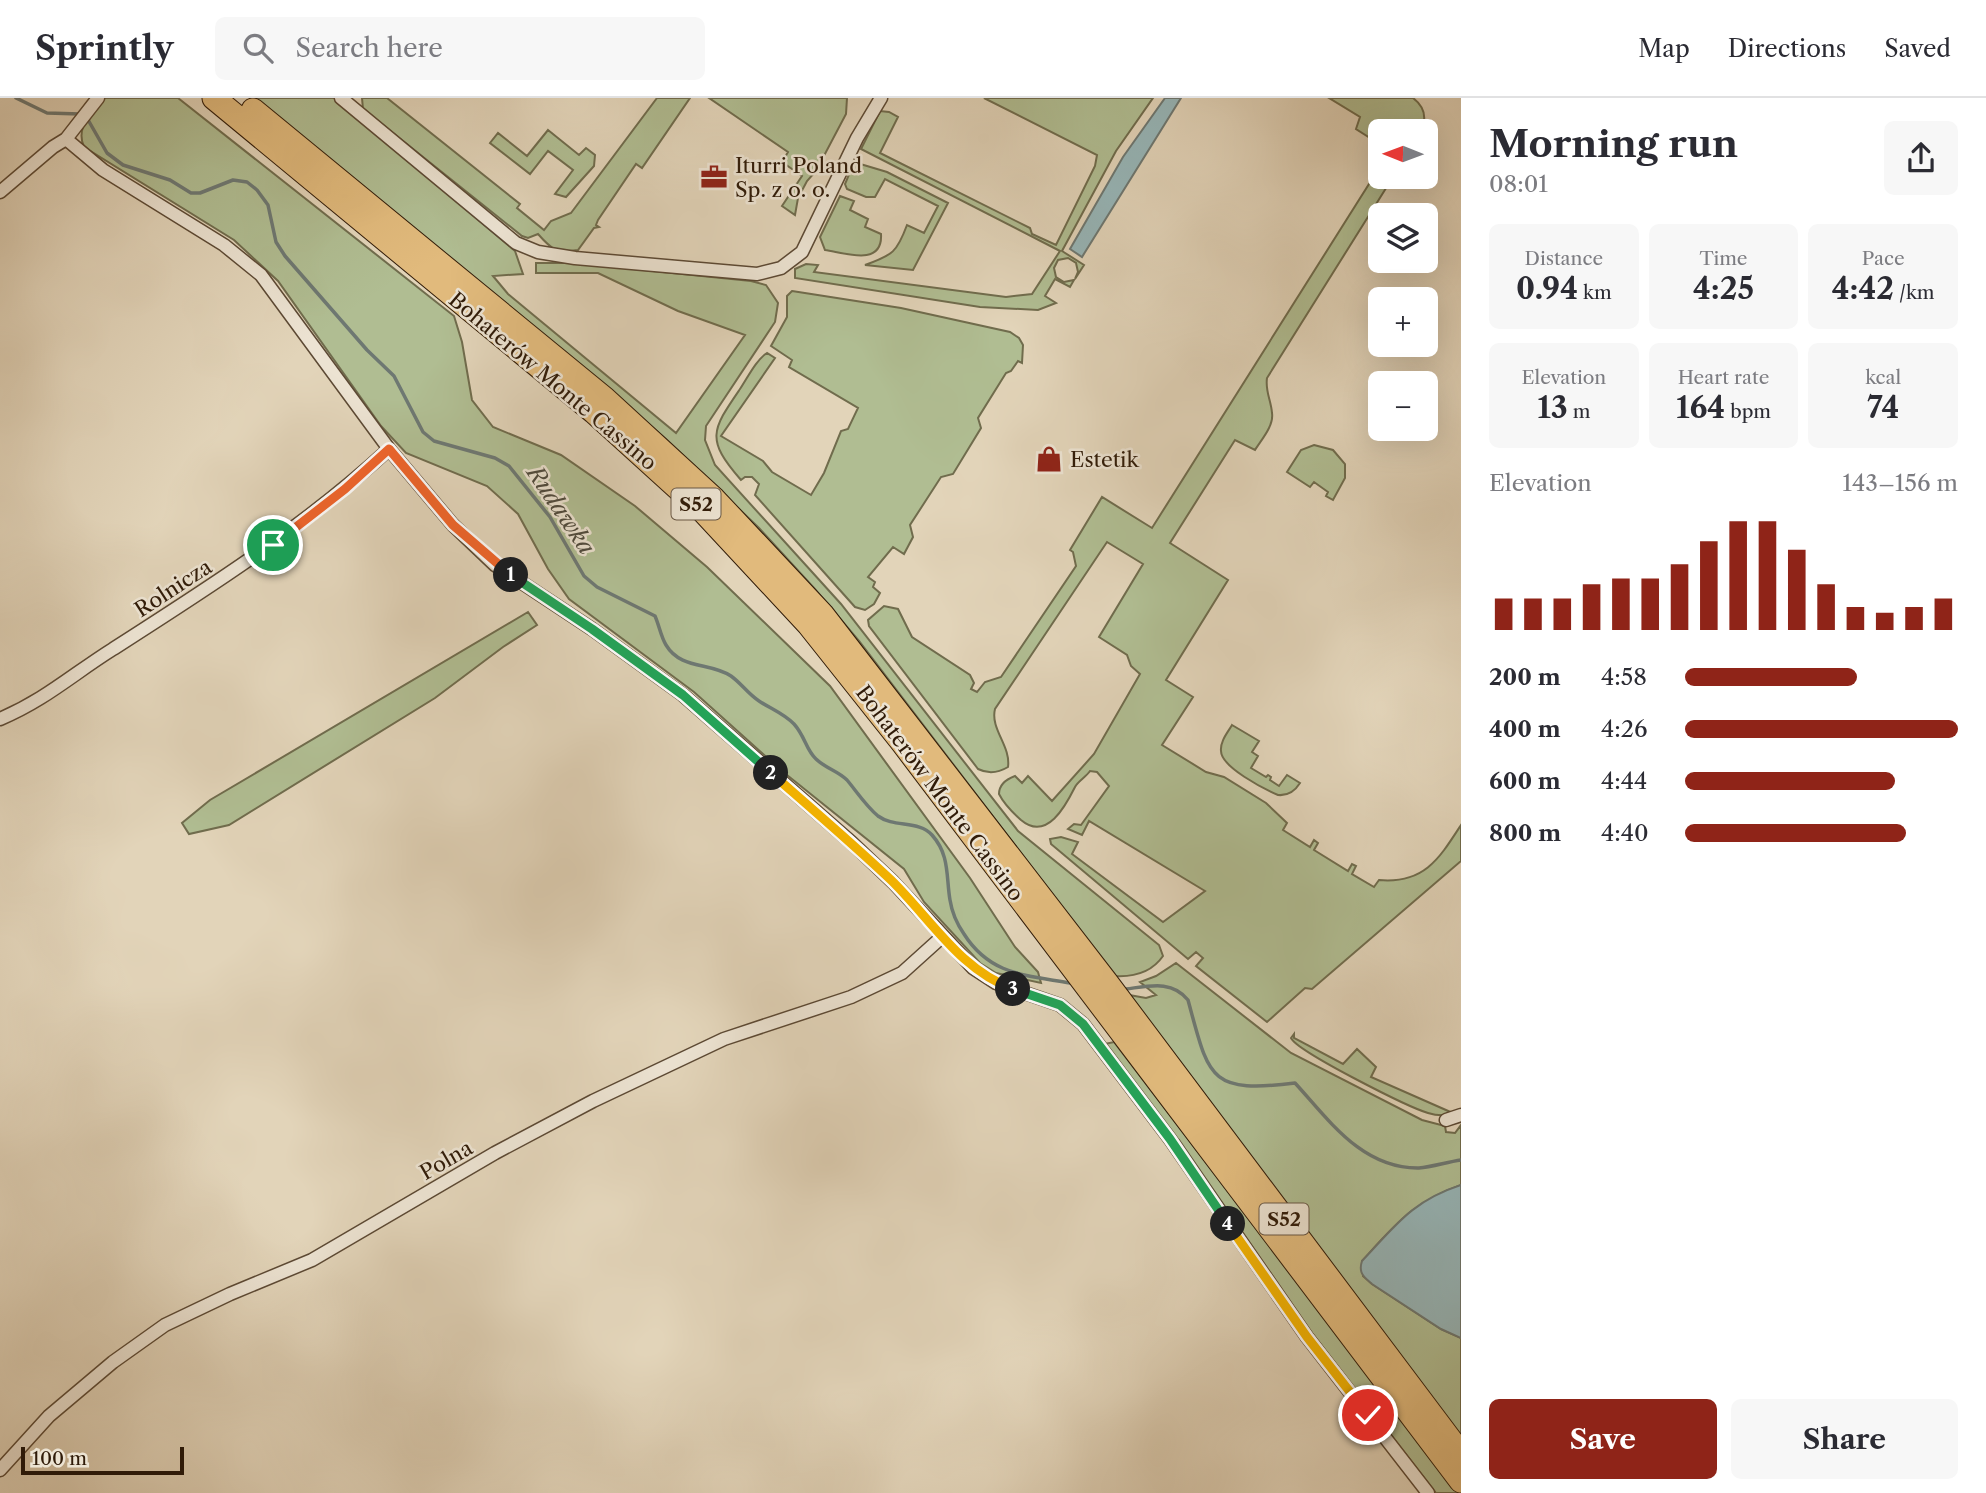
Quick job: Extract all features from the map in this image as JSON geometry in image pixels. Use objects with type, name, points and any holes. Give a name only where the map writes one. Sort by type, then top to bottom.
[{"type":"highway","name":"Bohaterów Monte Cassino","points":[[214,98],[594,412],[702,510],[809,625],[1100,989]]},
{"type":"highway","name":"Bohaterów Monte Cassino","points":[[238,98],[605,399],[714,499],[822,614],[915,732],[1100,989]]},
{"type":"highway","name":"S52","points":[[1100,989],[1461,1454]]},
{"type":"highway","name":"S52","points":[[1100,989],[1461,1481]]},
{"type":"street","points":[[0,192],[53,146],[66,139],[98,98]]},
{"type":"street","points":[[341,98],[516,243],[527,249],[575,258],[757,274],[781,268],[802,252],[857,138],[881,98]]},
{"type":"street","points":[[66,139],[103,170],[224,245],[261,275],[389,449],[453,525],[495,565],[592,629],[683,695],[893,882],[983,975],[996,983],[1060,1005],[1083,1024],[1170,1139],[1307,1337],[1428,1493]]},
{"type":"street","name":"Rolnicza","points":[[0,719],[33,705],[111,650],[177,610],[273,545],[345,489],[389,449]]},
{"type":"street","name":"Polna","points":[[0,1470],[49,1416],[113,1362],[165,1325],[312,1260],[495,1153],[641,1078],[724,1039],[851,997],[902,973],[943,936]]},
{"type":"street","points":[[1446,1120],[1461,1115]]},
{"type":"green space","points":[[103,98],[178,98],[454,316],[462,342],[472,400],[493,427],[561,455],[635,506],[707,567],[830,686],[970,878],[1015,947],[1038,972],[1041,983],[996,973],[980,963],[924,902],[904,869],[782,771],[694,692],[569,599],[548,569],[518,514],[487,486],[406,453],[381,426],[278,281],[234,240],[84,147],[83,127]]},
{"type":"green space","points":[[255,98],[335,98],[515,251],[523,274],[493,276],[508,294],[676,433],[745,335],[678,311],[598,273],[536,273],[536,263],[574,263],[751,281],[766,285],[778,303],[775,322],[706,426],[705,440],[715,465],[841,604],[1018,831],[1159,945],[1163,956],[1159,961],[1142,972],[1115,976],[859,641],[759,528],[666,439],[577,363]]},
{"type":"green space","points":[[362,98],[387,98],[520,204],[517,208],[544,230],[551,221],[571,213],[657,98],[690,98],[642,168],[636,164],[598,220],[596,225],[599,227],[594,228],[578,250],[565,251],[555,250],[538,234],[528,238],[522,236],[363,109]]},
{"type":"green space","points":[[709,98],[847,98],[846,114],[816,171],[798,198],[795,215],[782,206],[802,176],[782,162],[788,152]]},
{"type":"green space","points":[[984,98],[1153,98],[1116,151],[1062,251],[1084,265],[1075,279],[1078,272],[1076,263],[1068,258],[1058,260],[1054,268],[1056,277],[1064,282],[1074,280],[1070,287],[1055,279],[1045,296],[1056,303],[1038,310],[980,307],[795,278],[795,269],[806,264],[818,265],[814,272],[1006,297],[1032,294],[1060,251],[861,149],[880,111],[889,112],[898,117],[880,153],[1030,228],[1032,234],[1056,245],[1095,166],[1097,155]]},
{"type":"green space","points":[[1329,98],[1413,98],[1422,109],[1424,117],[1368,119],[1368,137],[1356,129],[1360,117]]},
{"type":"green space","points":[[548,130],[579,155],[586,148],[595,155],[594,166],[566,197],[555,194],[573,170],[548,151],[530,174],[490,143],[498,133],[527,156]]},
{"type":"green space","points":[[857,163],[887,172],[948,203],[913,270],[865,265],[893,251],[907,225],[924,233],[938,206],[885,179],[875,197],[866,197],[847,189],[845,184],[853,165]]},
{"type":"green space","points":[[1368,186],[1368,189],[1385,189],[1377,203],[1368,203],[1368,217],[1267,378],[1272,418],[1266,433],[1255,450],[1235,440],[1170,543],[1228,580],[1166,680],[1193,697],[1162,745],[1206,772],[1224,777],[1266,803],[1287,823],[1283,830],[1310,847],[1314,840],[1318,843],[1314,850],[1348,871],[1352,864],[1356,866],[1352,874],[1374,887],[1379,880],[1408,878],[1429,867],[1461,825],[1461,861],[1312,989],[1305,988],[1267,1022],[1196,966],[1203,958],[1196,952],[1188,959],[1051,844],[1050,839],[1061,837],[1078,842],[1072,854],[1163,922],[1205,891],[1089,821],[1082,835],[1068,829],[1074,824],[1081,825],[1109,786],[1097,772],[1090,771],[1076,785],[1061,811],[1047,824],[1039,827],[1030,826],[1021,820],[999,794],[1002,785],[1009,779],[1015,776],[1022,783],[1028,776],[1052,801],[1094,754],[1140,674],[1131,666],[1127,655],[1099,637],[1143,564],[1107,542],[995,709],[995,724],[1008,759],[1008,767],[997,772],[978,769],[869,626],[868,620],[884,606],[898,609],[912,637],[970,675],[974,683],[971,689],[977,692],[985,682],[1001,677],[1076,566],[1073,552],[1070,550],[1102,497],[1152,528]]},
{"type":"green space","points":[[840,196],[854,201],[850,210],[868,219],[865,227],[881,234],[876,251],[861,256],[825,250],[820,237]]},
{"type":"green space","points":[[792,291],[901,308],[1010,332],[1019,338],[1023,345],[1022,363],[1018,361],[1011,371],[1006,373],[978,418],[981,428],[953,474],[941,477],[910,525],[913,537],[904,554],[893,547],[868,577],[875,582],[873,587],[880,593],[874,604],[865,610],[855,607],[755,495],[759,484],[752,477],[741,480],[729,466],[717,444],[716,434],[723,415],[756,364],[767,353],[775,358],[721,436],[763,461],[772,472],[811,495],[824,473],[841,431],[848,429],[858,408],[789,367],[792,360],[771,346],[787,317],[787,296]]},
{"type":"green space","points":[[1314,445],[1333,450],[1345,464],[1345,478],[1333,500],[1326,496],[1328,492],[1314,482],[1310,487],[1287,472],[1301,450]]},
{"type":"green space","points":[[528,612],[537,625],[435,698],[229,825],[189,834],[182,823],[210,800]]},
{"type":"green space","points":[[1232,725],[1259,741],[1252,752],[1258,756],[1251,768],[1266,777],[1268,775],[1270,780],[1279,786],[1287,775],[1300,783],[1296,788],[1288,794],[1278,795],[1244,777],[1228,764],[1221,747]]},
{"type":"green space","points":[[1176,963],[1291,1053],[1422,1120],[1445,1126],[1446,1132],[1455,1133],[1461,1125],[1461,1185],[1430,1199],[1406,1216],[1362,1261],[1363,1276],[1372,1284],[1441,1329],[1461,1338],[1461,1439],[1129,995],[1146,998],[1156,995],[1140,982],[1156,976]]},
{"type":"green space","points":[[1294,1034],[1294,1038],[1343,1064],[1357,1049],[1376,1067],[1371,1077],[1455,1114],[1428,1113],[1378,1090],[1298,1045],[1291,1038]]},
{"type":"green space","points":[[1114,1042],[1458,1493],[1436,1493],[1309,1329],[1179,1140],[1176,1141],[1105,1044]]},
{"type":"water","points":[[1165,98],[1181,98],[1082,257],[1070,249],[1123,157]]},
{"type":"water","points":[[1461,1185],[1461,1338],[1441,1329],[1372,1284],[1364,1277],[1361,1269],[1362,1261],[1395,1225],[1430,1199]]},
{"type":"waterway","name":"Rudawka","points":[[16,98],[47,113],[80,114]]},
{"type":"waterway","name":"Rudawka","points":[[87,118],[107,153],[123,165],[170,180],[191,193],[200,193],[233,180],[247,182],[257,190],[268,205],[276,242],[285,256],[367,350],[394,376],[423,432],[434,441],[495,458],[509,466],[550,517],[584,576],[597,587],[655,616],[666,645],[672,653],[688,662],[731,676],[755,698],[790,720],[813,755],[847,780],[878,816],[884,820],[927,830],[938,843],[945,858],[955,918],[974,948],[985,958],[1010,971],[1070,983]]},
{"type":"waterway","name":"Rudawka","points":[[1126,989],[1160,986],[1175,989],[1188,1000],[1201,1047],[1208,1063],[1217,1074],[1228,1082],[1245,1085],[1295,1083],[1348,1140],[1380,1160],[1419,1168],[1461,1160]]},
{"type":"place","name":"Iturri Poland Sp. z o. o.","points":[[714,177]]},
{"type":"place","name":"Estetik","points":[[1049,459]]},
{"type":"route","points":[[273,545],[345,489],[389,449],[453,525],[495,565],[592,629],[683,695],[893,882],[973,968],[996,983],[1060,1005],[1083,1024],[1170,1139],[1307,1337],[1368,1415]]}]
